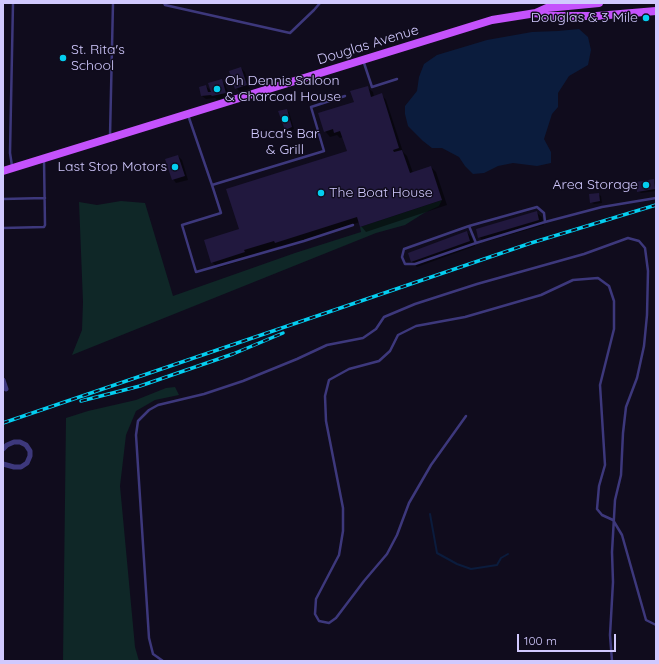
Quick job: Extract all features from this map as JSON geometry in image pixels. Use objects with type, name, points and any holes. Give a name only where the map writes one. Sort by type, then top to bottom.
[{"type":"main road","name":"Douglas Avenue","points":[[3,171],[492,20],[536,13],[547,8],[599,3]]},
{"type":"main road","name":"Douglas Avenue","points":[[536,13],[548,16],[597,16],[656,11]]},
{"type":"street","points":[[3,380],[6,388]]},
{"type":"street","points":[[3,449],[7,445],[14,442],[20,442],[26,445],[30,451],[30,456],[27,463],[21,467],[14,468],[3,464]]},
{"type":"lane","points":[[12,168],[10,153],[13,3]]},
{"type":"lane","points":[[110,138],[113,3]]},
{"type":"lane","points":[[164,3],[165,5],[290,33],[320,3]]},
{"type":"lane","points":[[363,60],[372,86],[397,79]]},
{"type":"lane","points":[[212,185],[324,151],[311,107],[346,96]]},
{"type":"lane","points":[[188,114],[221,213],[182,225],[196,272],[304,241],[353,225]]},
{"type":"lane","points":[[3,228],[44,227],[44,158]]},
{"type":"lane","points":[[3,199],[45,198]]},
{"type":"lane","points":[[546,222],[544,213],[537,207],[469,226],[404,248],[402,257],[405,264],[415,264],[476,243],[546,222],[602,207],[656,198]]},
{"type":"lane","points":[[469,226],[476,243]]},
{"type":"lane","points":[[163,661],[153,654],[149,638],[136,435],[138,421],[149,410],[158,405],[204,394],[243,381],[297,360],[327,345],[363,338],[376,329],[384,318],[415,304],[477,284],[584,254],[628,238],[639,241],[646,248],[648,271],[647,315],[644,346],[637,378],[626,407],[621,475],[615,500],[613,520],[613,582],[610,635],[612,661]]},
{"type":"lane","points":[[466,416],[428,471],[409,504],[397,535],[386,554],[336,618],[329,623],[319,621],[315,614],[316,599],[339,555],[343,531],[342,508],[326,421],[325,396],[329,380],[350,369],[379,361],[390,351],[398,335],[416,326],[465,317],[541,295],[573,280],[598,278],[609,286],[614,301],[614,329],[600,385],[605,465],[599,486],[598,509],[602,515],[613,520],[622,535],[646,620],[656,625]]},
{"type":"green space","points":[[442,200],[439,206],[424,213],[405,225],[376,233],[72,355],[82,330],[83,302],[79,202],[97,205],[121,201],[145,203],[173,296],[295,253],[361,232],[360,227]]},
{"type":"green space","points":[[175,387],[179,395],[155,400],[136,411],[126,435],[120,486],[135,647],[139,661],[63,661],[66,418],[88,411],[136,400],[166,388]]},
{"type":"water","points":[[579,29],[588,37],[591,50],[588,65],[569,76],[558,93],[558,107],[552,114],[544,139],[551,152],[551,163],[537,166],[513,163],[498,166],[484,173],[473,174],[459,157],[442,148],[432,148],[408,126],[405,106],[417,91],[419,77],[424,64],[437,55],[487,40],[532,32]]},
{"type":"building","points":[[241,67],[247,85],[235,89],[229,71]]},
{"type":"building","name":"Oh Dennis Saloon & Charcoal House","points":[[222,79],[226,93],[212,96],[201,96],[199,87],[206,85],[208,92],[211,92],[208,83]]},
{"type":"building","points":[[368,86],[371,97],[382,93],[399,148],[393,150],[394,152],[402,150],[410,173],[431,166],[442,200],[360,227],[357,217],[275,243],[274,241],[244,250],[245,252],[211,263],[204,240],[239,229],[226,189],[347,151],[340,131],[334,133],[333,129],[324,132],[318,113],[354,102],[350,91]]},
{"type":"building","name":"Buca's Bar & Grill","points":[[287,109],[292,127],[285,130],[278,111]]},
{"type":"building","name":"Last Stop Motors","points":[[178,155],[185,176],[172,180],[165,159]]},
{"type":"building","name":"Area Storage","points":[[654,179],[655,189],[637,192],[636,182]]},
{"type":"building","points":[[599,193],[600,201],[590,203],[589,194]]},
{"type":"building","points":[[537,211],[539,220],[478,238],[476,229]]},
{"type":"building","points":[[467,231],[470,241],[411,262],[408,253]]},
{"type":"waterway","points":[[430,514],[437,553],[457,564],[471,569],[497,565],[501,558],[508,554]]},
{"type":"railway","points":[[3,423],[531,243],[656,205]]},
{"type":"railway","points":[[81,401],[140,386],[233,354],[283,333]]},
{"type":"place","name":"Douglas & 3 Mile","points":[[646,18]]},
{"type":"place","name":"St. Rita's School","points":[[63,58]]},
{"type":"place","name":"Oh Dennis Saloon & Charcoal House","points":[[217,89]]},
{"type":"place","name":"Buca's Bar & Grill","points":[[285,119]]},
{"type":"place","name":"Last Stop Motors","points":[[175,167]]},
{"type":"place","name":"Area Storage","points":[[646,185]]},
{"type":"place","name":"The Boat House","points":[[321,193]]}]
